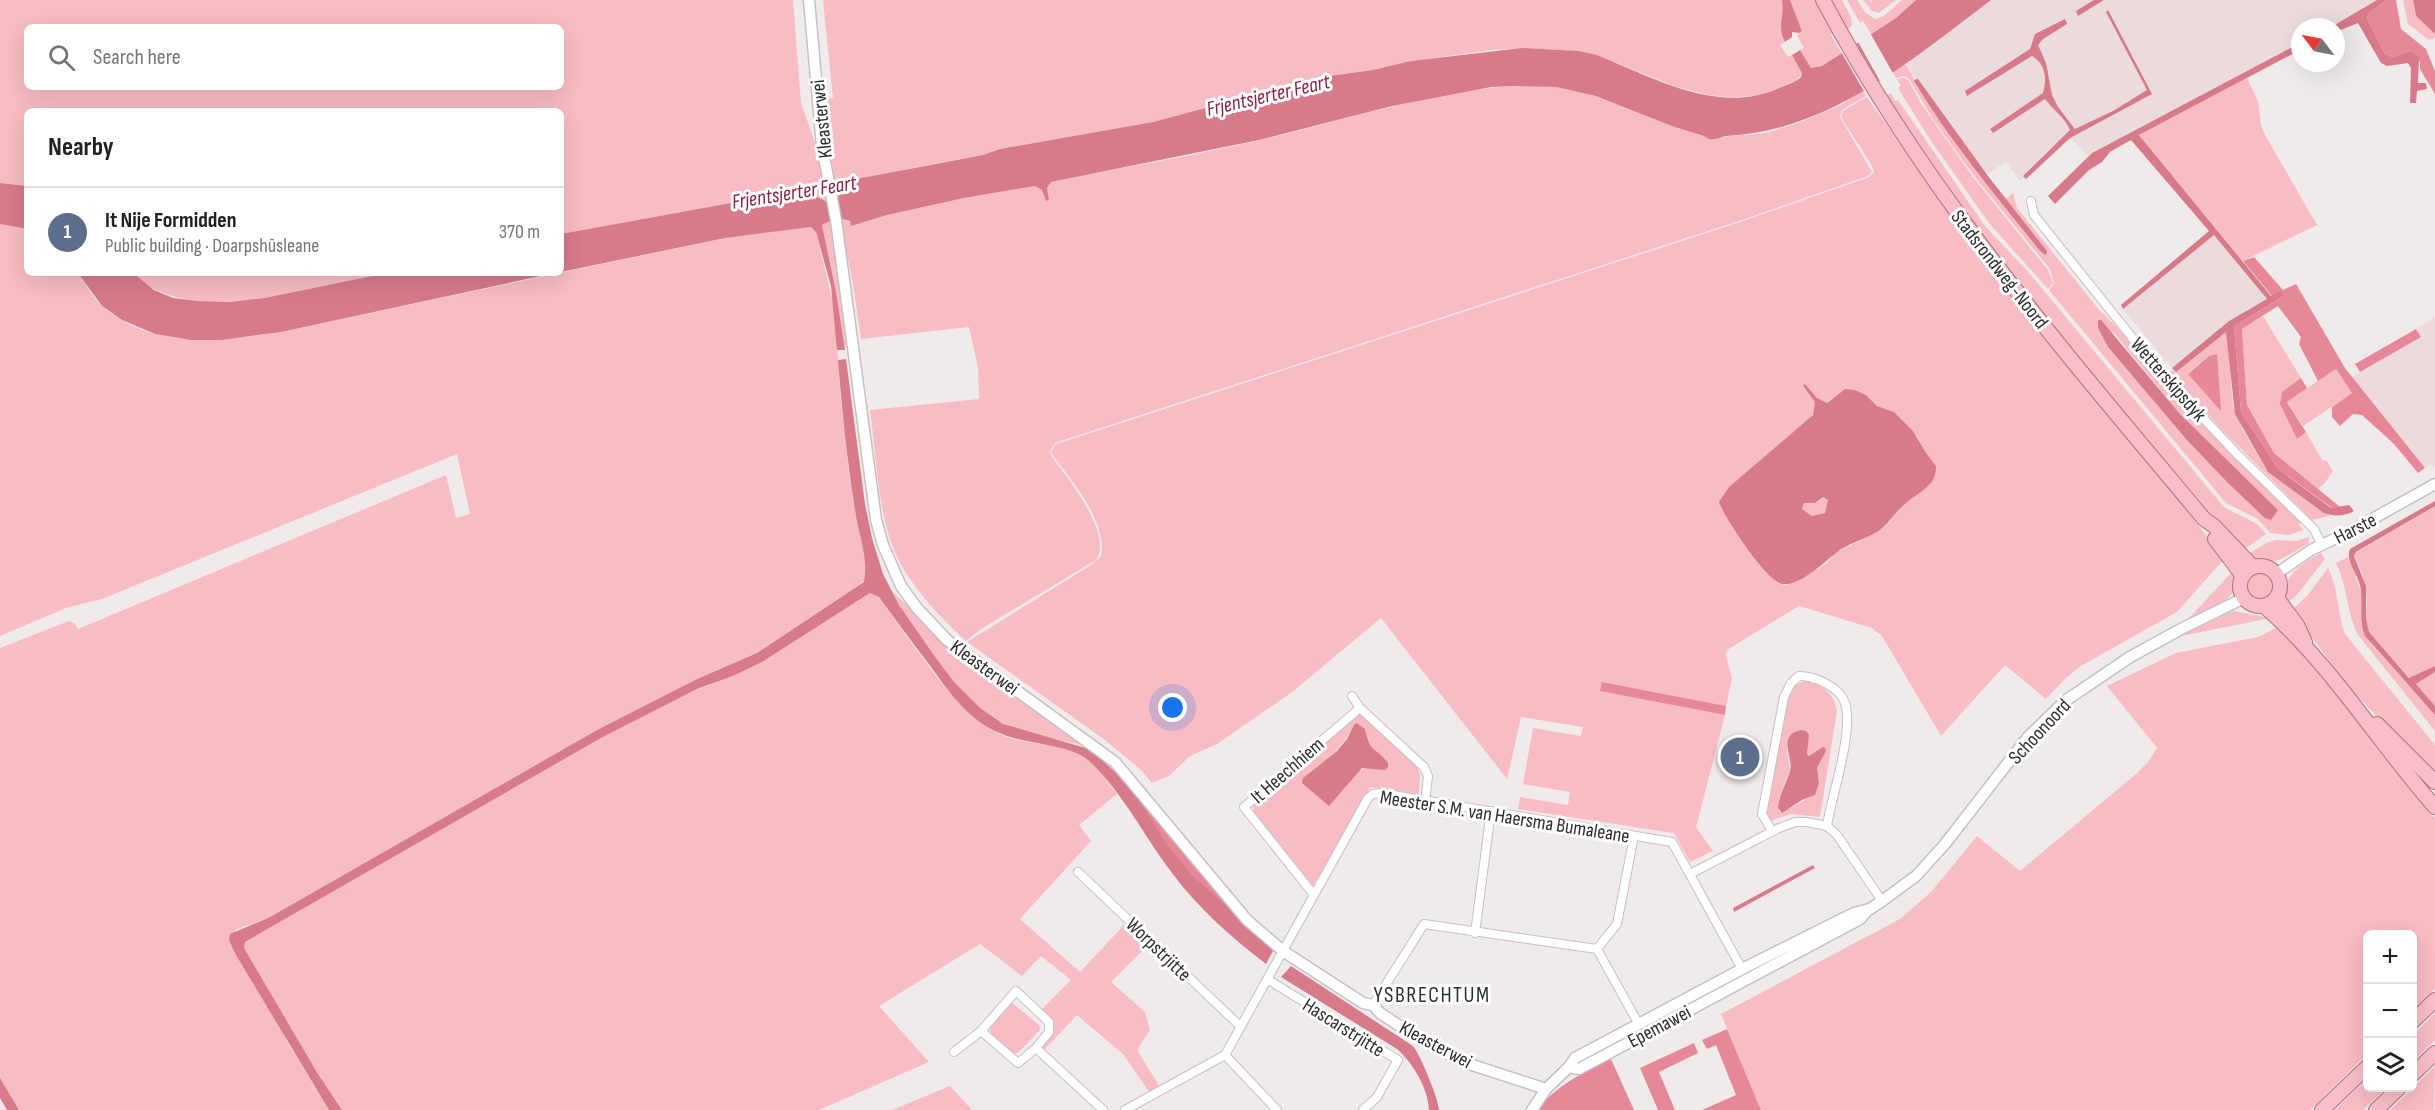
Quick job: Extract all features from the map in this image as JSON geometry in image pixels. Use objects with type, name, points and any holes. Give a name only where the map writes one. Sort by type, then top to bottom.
[{"type":"main road","name":"Stadsrondweg-Noord","points":[[1823,0],[1878,98],[1920,162],[2016,294],[2204,519],[2214,526],[2248,572]]},
{"type":"main road","points":[[2264,566],[2276,574],[2281,588],[2277,598],[2270,605],[2253,605],[2244,598],[2240,588],[2248,572],[2264,566]]},
{"type":"main road","points":[[2277,598],[2307,645],[2352,700],[2394,759],[2435,807]]},
{"type":"main road","points":[[2264,606],[2289,632],[2307,645]]},
{"type":"main road","points":[[2352,700],[2435,782]]},
{"type":"main road","points":[[2417,1017],[2435,1000]]},
{"type":"main road","points":[[2417,1070],[2435,1053]]},
{"type":"main road","points":[[2322,1110],[2363,1070]]},
{"type":"main road","points":[[2376,1110],[2395,1092]]},
{"type":"street","name":"Kleasterwei","points":[[809,0],[820,128],[836,220],[876,520],[883,545],[901,586],[916,608],[947,640],[1115,762],[1247,920],[1283,951],[1363,1003],[1372,1005],[1380,1014],[1415,1036],[1464,1062],[1546,1089]]},
{"type":"street","name":"Wetterskipsdyk","points":[[2031,201],[2034,215],[2159,371],[2244,461],[2314,529],[2322,544]]},
{"type":"street","name":"Harste","points":[[2276,574],[2322,544],[2349,532],[2435,483]]},
{"type":"street","name":"Schoonoord","points":[[1749,979],[1860,920],[1870,909],[1916,876],[1945,844],[2028,737],[2065,701],[2130,657],[2174,632],[2244,598]]},
{"type":"street","points":[[1772,831],[1761,814],[1784,697],[1791,683],[1799,676],[1809,676],[1821,681],[1842,695],[1846,705],[1846,734],[1827,826]]},
{"type":"street","points":[[1352,696],[1360,708],[1424,767],[1428,776],[1425,802]]},
{"type":"street","name":"It Heechhiem","points":[[1314,895],[1244,807],[1360,708]]},
{"type":"street","name":"Meester S.M. van Haersma Bumaleane","points":[[1283,951],[1368,798],[1373,794],[1381,793],[1672,842],[1742,969]]},
{"type":"street","points":[[1475,933],[1491,811]]},
{"type":"street","points":[[1690,874],[1772,831],[1795,822],[1827,826],[1837,835],[1882,901]]},
{"type":"street","points":[[1597,949],[1617,924],[1634,836]]},
{"type":"street","name":"Worpstrjitte","points":[[1078,872],[1240,1026]]},
{"type":"street","name":"Schoonoord","points":[[1742,969],[1854,913],[1870,909]]},
{"type":"street","points":[[1372,1005],[1424,924],[1597,949]]},
{"type":"street","points":[[1597,949],[1638,1023]]},
{"type":"street","points":[[1125,1110],[1225,1055],[1283,951]]},
{"type":"street","name":"Epemawei","points":[[1532,1110],[1546,1089],[1575,1058],[1742,969]]},
{"type":"street","name":"Epemawei","points":[[1569,1067],[1579,1069],[1749,979]]},
{"type":"street","name":"Hascarstrjitte","points":[[1267,980],[1398,1060],[1377,1097],[1363,1110]]},
{"type":"street","points":[[954,1052],[981,1031],[1016,991],[1049,1022],[1048,1032],[1036,1048],[1018,1063],[981,1031]]},
{"type":"street","points":[[1036,1048],[1103,1110]]},
{"type":"street","points":[[1225,1055],[1277,1110]]},
{"type":"shaded area","points":[[0,0],[793,0],[801,103],[818,151],[827,202],[807,192],[758,198],[564,233],[564,108],[24,108],[24,186],[0,183]]},
{"type":"shaded area","points":[[823,0],[1782,0],[1781,31],[1785,42],[1780,45],[1788,57],[1792,55],[1802,73],[1797,80],[1760,96],[1730,97],[1708,95],[1674,86],[1597,55],[1579,51],[1522,48],[1492,50],[1411,61],[1373,70],[1322,77],[1153,122],[1000,149],[983,155],[873,177],[844,187],[837,200],[831,175],[821,100],[833,98]]},
{"type":"shaded area","points":[[1790,0],[1817,0],[1833,31],[1831,35],[1842,53],[1822,66],[1811,68],[1800,50],[1804,48],[1797,35],[1802,31]]},
{"type":"shaded area","points":[[1830,0],[1842,0],[1851,17],[1852,26],[1847,30]]},
{"type":"shaded area","points":[[1847,0],[1857,0],[1865,12],[1875,19],[1884,16],[1902,0],[1916,0],[1896,18],[1871,34],[1863,21],[1860,23]]},
{"type":"shaded area","points":[[1863,0],[1870,0],[1871,3],[1872,0],[1896,0],[1879,13],[1872,11]]},
{"type":"shaded area","points":[[1991,0],[2377,0],[2345,19],[2291,18],[2291,48],[2088,155],[2070,138],[2026,179],[2020,181],[2006,162],[1987,174],[1905,64]]},
{"type":"shaded area","points":[[2387,0],[2396,0],[2401,29],[2426,49],[2435,71],[2435,94],[2420,69],[2420,62],[2410,51],[2392,57],[2385,54],[2367,18],[2369,13]]},
{"type":"shaded area","points":[[2403,0],[2413,0],[2416,16],[2435,34],[2435,38],[2429,40],[2408,24]]},
{"type":"shaded area","points":[[1905,64],[1953,138],[2040,251],[2047,251],[2006,199],[2013,193],[2017,208],[2100,311],[2116,326],[2158,377],[2193,414],[2301,521],[2299,524],[2303,530],[2289,535],[2270,533],[2258,519],[2226,503],[2049,290],[2054,283],[2050,269],[1974,176],[1933,119],[1909,79],[1904,76],[1896,78],[1893,72]],"holes":[[[2098,328],[2115,334],[2180,414],[2212,447],[2226,481],[2186,439],[2108,347]]]},
{"type":"shaded area","points":[[2247,78],[2258,101],[2261,125],[2265,135],[2317,225],[2243,261],[2139,135]]},
{"type":"shaded area","points":[[1897,79],[1908,80],[1922,105],[1973,177],[2048,270],[2053,283],[2048,289],[1989,223],[1931,141],[1898,88],[1901,86]]},
{"type":"shaded area","points":[[1532,85],[1556,87],[1596,96],[1709,138],[1766,133],[1798,123],[1841,105],[1863,90],[1866,96],[1842,110],[1840,117],[1872,172],[1868,176],[1742,220],[1055,443],[1050,451],[1052,457],[1086,507],[1099,536],[1100,549],[1096,560],[981,629],[966,641],[922,596],[904,570],[886,526],[870,410],[979,399],[978,368],[969,327],[861,339],[840,218],[850,222],[851,226],[887,215],[964,198],[1035,186],[1042,190],[1046,201],[1049,200],[1047,188],[1051,182],[1235,146],[1429,98],[1498,87]]},
{"type":"shaded area","points":[[1891,93],[1985,226],[2029,273],[2223,506],[2256,524],[2266,534],[2242,551],[2209,515],[2044,318],[1935,174],[1885,96]]},
{"type":"shaded area","points":[[1867,97],[1974,250],[2179,500],[2224,559],[2177,612],[2079,667],[2046,699],[2005,665],[1941,736],[1882,636],[1872,628],[1799,606],[1727,650],[1726,656],[1732,678],[1726,706],[1602,682],[1600,691],[1725,715],[1696,827],[1713,851],[1690,862],[1674,833],[1518,809],[1520,797],[1568,805],[1570,792],[1523,784],[1533,728],[1581,736],[1583,727],[1521,717],[1507,779],[1381,618],[1291,693],[1217,744],[1190,756],[1169,776],[1152,783],[1140,769],[1105,740],[967,642],[1091,565],[1101,556],[1102,544],[1094,517],[1087,503],[1053,456],[1051,451],[1056,444],[1743,221],[1869,177],[1874,172],[1872,166],[1841,117],[1843,111]],"holes":[[[1805,385],[1817,398],[1826,403],[1845,389],[1866,395],[1877,406],[1894,412],[1917,436],[1925,453],[1936,466],[1931,483],[1905,503],[1876,533],[1835,553],[1827,563],[1807,576],[1785,585],[1777,583],[1754,557],[1729,487],[1813,415],[1815,402],[1803,387]]]},
{"type":"shaded area","points":[[831,220],[847,335],[845,350],[822,225]]},
{"type":"shaded area","points":[[0,224],[24,228],[24,276],[80,276],[99,303],[123,321],[144,330],[188,339],[235,338],[281,332],[546,276],[564,276],[564,272],[725,238],[811,227],[816,232],[835,311],[841,402],[850,479],[865,554],[864,582],[757,653],[695,680],[597,730],[268,918],[235,930],[288,1043],[329,1110],[19,1110],[0,1078],[0,648],[69,621],[78,629],[446,475],[456,518],[470,514],[457,454],[102,599],[66,608],[0,636]]},
{"type":"shaded area","points":[[2214,235],[2267,299],[2229,321],[2172,368],[2123,309]]},
{"type":"shaded area","points":[[2254,257],[2283,290],[2296,284],[2345,368],[2425,468],[2418,473],[2394,444],[2362,415],[2353,414],[2340,426],[2332,417],[2332,407],[2352,393],[2336,369],[2318,381],[2299,344],[2301,337],[2278,306],[2242,329],[2247,405],[2274,453],[2340,507],[2332,508],[2278,469],[2241,412],[2234,326],[2284,296],[2272,296],[2243,261]]},
{"type":"shaded area","points":[[137,276],[374,276],[255,300],[219,302],[186,299],[157,290]]},
{"type":"shaded area","points":[[2263,316],[2301,378],[2282,392],[2297,439],[2306,432],[2323,461],[2326,460],[2333,471],[2324,484],[2316,490],[2274,453],[2247,405],[2242,329]]},
{"type":"shaded area","points":[[2435,317],[2435,467],[2430,465],[2425,468],[2352,377],[2420,337],[2416,329]]},
{"type":"shaded area","points":[[2416,329],[2421,337],[2360,372],[2355,364]]},
{"type":"shaded area","points":[[2224,332],[2227,332],[2233,406],[2242,428],[2268,472],[2330,516],[2312,520],[2221,429],[2170,372],[2173,370],[2176,372]],"holes":[[[2209,356],[2221,410],[2188,373]]]},
{"type":"shaded area","points":[[2217,354],[2221,411],[2188,374],[2209,356]]},
{"type":"shaded area","points":[[2336,369],[2352,393],[2303,426],[2287,401]]},
{"type":"shaded area","points":[[2301,378],[2307,388],[2287,402],[2306,432],[2297,439],[2280,404],[2282,392]]},
{"type":"shaded area","points":[[1823,497],[1828,500],[1825,513],[1812,516],[1802,509],[1804,503],[1815,503]]},
{"type":"shaded area","points":[[2435,506],[2435,666],[2410,678],[2369,632],[2363,576],[2354,554]]},
{"type":"shaded area","points":[[2309,537],[2309,543],[2279,560],[2263,562],[2247,555],[2266,543],[2276,540],[2296,541]]},
{"type":"shaded area","points":[[2321,553],[2325,559],[2296,596],[2287,603],[2286,585],[2289,578],[2299,567]]},
{"type":"shaded area","points":[[2348,557],[2360,588],[2371,644],[2435,715],[2435,731],[2358,635],[2336,563]]},
{"type":"shaded area","points":[[2328,568],[2332,576],[2345,634],[2435,745],[2435,775],[2350,689],[2292,610],[2307,596]]},
{"type":"shaded area","points":[[2234,570],[2236,580],[2230,596],[2215,607],[2188,619]]},
{"type":"shaded area","points":[[2260,573],[2269,577],[2273,586],[2269,595],[2260,599],[2251,595],[2247,586],[2251,577]]},
{"type":"shaded area","points":[[891,590],[947,644],[1061,728],[1080,745],[1022,731],[987,714],[939,665]]},
{"type":"shaded area","points":[[870,593],[879,597],[948,690],[982,722],[1010,738],[1078,753],[1095,767],[1117,794],[1079,825],[1091,841],[1020,919],[1080,972],[1124,925],[1147,946],[1111,982],[1145,1012],[1150,1030],[1137,1050],[1160,1087],[1150,1093],[1123,1054],[1077,1015],[1043,1051],[1040,1045],[1053,1027],[1051,1020],[1040,1011],[1071,980],[1041,956],[1022,976],[980,944],[879,1006],[929,1062],[819,1110],[342,1110],[318,1074],[244,948],[245,942],[601,738],[699,688],[733,676],[762,662]]},
{"type":"shaded area","points":[[2233,611],[2266,619],[2181,636]]},
{"type":"shaded area","points":[[2280,626],[2381,747],[2435,818],[2435,989],[2417,1006],[2417,930],[2363,930],[2363,1058],[2310,1110],[1761,1110],[1721,1014],[1900,919],[1931,892],[1977,836],[2020,871],[2136,774],[2157,748],[2107,686],[2176,653],[2258,637]]},
{"type":"shaded area","points":[[2435,672],[2435,706],[2416,684]]},
{"type":"shaded area","points":[[1805,681],[1817,685],[1827,691],[1837,711],[1820,817],[1791,814],[1772,820],[1768,817],[1766,810],[1786,704],[1792,687]],"holes":[[[1789,738],[1808,743],[1807,754],[1809,756],[1820,749],[1826,751],[1817,768],[1819,783],[1815,794],[1779,812],[1779,798],[1790,770],[1787,751]]]},
{"type":"shaded area","points":[[1602,682],[1726,706],[1725,715],[1600,691]]},
{"type":"shaded area","points":[[1365,714],[1418,767],[1419,794],[1370,787],[1313,886],[1254,812],[1253,804],[1353,716]],"holes":[[[1354,725],[1365,729],[1369,746],[1385,759],[1357,772],[1342,792],[1307,774],[1334,752]]]},
{"type":"shaded area","points":[[1120,776],[1176,840],[1235,915],[1174,855]]},
{"type":"shaded area","points":[[1012,1003],[1039,1025],[1040,1030],[1018,1053],[1012,1053],[990,1032],[990,1026]]},
{"type":"shaded area","points":[[2435,1013],[2435,1040],[2417,1058],[2417,1038],[2417,1031]]},
{"type":"shaded area","points":[[1727,1029],[1761,1110],[1702,1110],[1736,1095],[1716,1045],[1707,1049],[1702,1040]]},
{"type":"shaded area","points":[[1694,1043],[1698,1053],[1659,1072],[1675,1110],[1658,1110],[1640,1068]]},
{"type":"shaded area","points":[[1611,1059],[1634,1110],[1537,1110],[1562,1086]]},
{"type":"shaded area","points":[[2435,1066],[2434,1110],[2390,1110],[2408,1092],[2417,1092],[2417,1084]]},
{"type":"shaded area","points":[[2363,1083],[2363,1092],[2382,1092],[2363,1110],[2335,1110]]},
{"type":"shaded area","points":[[950,1086],[972,1110],[892,1110]]},
{"type":"water","points":[[1782,0],[1790,0],[1802,31],[1792,32],[1792,37],[1785,42],[1781,31]]},
{"type":"water","name":"Frjentsjerter Feart","points":[[1916,0],[1991,0],[1930,46],[1867,89],[1834,107],[1800,121],[1764,131],[1709,139],[1596,96],[1556,87],[1491,87],[1392,106],[1259,140],[1051,182],[1047,188],[1049,200],[1046,201],[1042,190],[1035,186],[964,198],[887,215],[851,226],[850,221],[832,220],[822,225],[845,350],[837,350],[831,286],[816,232],[811,227],[725,238],[564,271],[564,233],[758,198],[807,192],[827,202],[837,200],[846,181],[983,155],[1000,149],[1153,122],[1322,77],[1373,70],[1411,61],[1522,48],[1579,51],[1597,55],[1685,90],[1731,98],[1754,96],[1777,89],[1801,77],[1802,73],[1792,55],[1800,50],[1811,68],[1822,66],[1896,18]]},
{"type":"water","points":[[2094,0],[2104,0],[2078,16],[2076,11]]},
{"type":"water","points":[[2377,0],[2387,0],[2369,13],[2367,18],[2385,54],[2392,57],[2410,51],[2419,57],[2418,83],[2426,83],[2427,89],[2417,91],[2416,103],[2410,103],[2411,68],[2408,63],[2387,66],[2381,63],[2358,23],[2345,28],[2345,19]]},
{"type":"water","points":[[2413,0],[2435,0],[2435,34],[2416,16]]},
{"type":"water","points":[[2108,10],[2152,94],[2070,138],[2026,179],[2023,176],[2070,130],[2065,121],[2045,99],[1993,133],[1990,129],[2043,93],[2045,77],[2040,63],[2032,56],[1967,96],[1965,91],[2030,49],[2035,34],[2065,19],[2067,24],[2043,39],[2038,45],[2046,63],[2052,95],[2058,107],[2075,129],[2113,111],[2147,90],[2106,12]]},
{"type":"water","points":[[2291,48],[2291,55],[2139,135],[2271,296],[2280,291],[2284,296],[2234,326],[2241,412],[2278,469],[2331,508],[2349,505],[2354,511],[2339,515],[2324,513],[2268,472],[2235,414],[2226,332],[2176,372],[2172,368],[2229,321],[2267,299],[2214,235],[2123,309],[2121,305],[2209,231],[2131,140],[2110,152],[2055,204],[2048,196],[2092,153]]},
{"type":"water","points":[[1916,79],[2047,251],[2046,255],[2040,251],[1958,147],[1914,81]]},
{"type":"water","points":[[0,183],[24,186],[24,228],[0,224]]},
{"type":"water","points":[[80,276],[137,276],[154,290],[173,298],[229,302],[265,298],[372,276],[541,276],[281,332],[221,340],[191,340],[155,334],[122,320],[102,306]]},
{"type":"water","points":[[2098,320],[2101,320],[2180,414],[2278,510],[2271,520],[2265,518],[2226,481],[2186,439],[2108,347],[2098,328]]},
{"type":"water","points":[[846,359],[865,504],[872,538],[883,574],[899,605],[933,654],[954,682],[980,708],[1003,724],[1089,749],[1120,776],[1139,800],[1168,846],[1193,876],[1274,949],[1266,964],[1228,933],[1182,886],[1112,786],[1088,760],[1071,751],[1002,734],[979,721],[951,694],[879,597],[870,593],[762,662],[733,676],[699,688],[601,738],[245,942],[244,948],[318,1074],[342,1110],[329,1110],[236,955],[229,940],[230,934],[268,918],[597,730],[695,680],[757,653],[864,582],[864,555],[856,518],[838,360]]},
{"type":"water","points":[[1805,384],[1817,398],[1827,403],[1845,389],[1855,390],[1866,395],[1877,406],[1894,412],[1913,431],[1936,466],[1936,470],[1931,483],[1909,500],[1877,532],[1841,550],[1804,578],[1789,584],[1782,584],[1775,581],[1757,561],[1737,534],[1719,502],[1729,487],[1813,415],[1815,402],[1803,386]],"holes":[[[1823,497],[1828,500],[1825,513],[1812,516],[1802,509],[1804,503],[1815,503]]]},
{"type":"water","points":[[2435,501],[2435,506],[2356,552],[2354,556],[2366,586],[2366,619],[2369,632],[2409,678],[2435,666],[2435,672],[2416,684],[2435,706],[2435,715],[2365,636],[2360,585],[2350,562],[2349,553],[2350,549]]},
{"type":"water","points":[[1357,723],[1365,729],[1371,747],[1384,757],[1388,767],[1385,770],[1362,768],[1329,806],[1302,783],[1303,778],[1337,751]]},
{"type":"water","points":[[1801,730],[1806,731],[1809,735],[1807,754],[1809,756],[1825,748],[1826,751],[1817,768],[1819,783],[1815,795],[1802,800],[1782,813],[1778,808],[1779,802],[1791,766],[1789,737]]},
{"type":"water","points":[[1813,865],[1815,868],[1734,912],[1733,908]]},
{"type":"water","points":[[1291,966],[1413,1046],[1429,1077],[1439,1110],[1429,1110],[1426,1093],[1419,1076],[1397,1049],[1281,977]]},
{"type":"water","points":[[0,1078],[19,1110],[7,1110],[0,1098]]},
{"type":"pier","points":[[1869,31],[1894,75],[1881,83],[1857,40]]},
{"type":"pier","points":[[1855,41],[1880,84],[1865,93],[1840,50]]},
{"type":"place","name":"It Nije Formidden","points":[[1740,757]]},
{"type":"district","name":"YSBRECHTUM","points":[[1432,994]]}]
